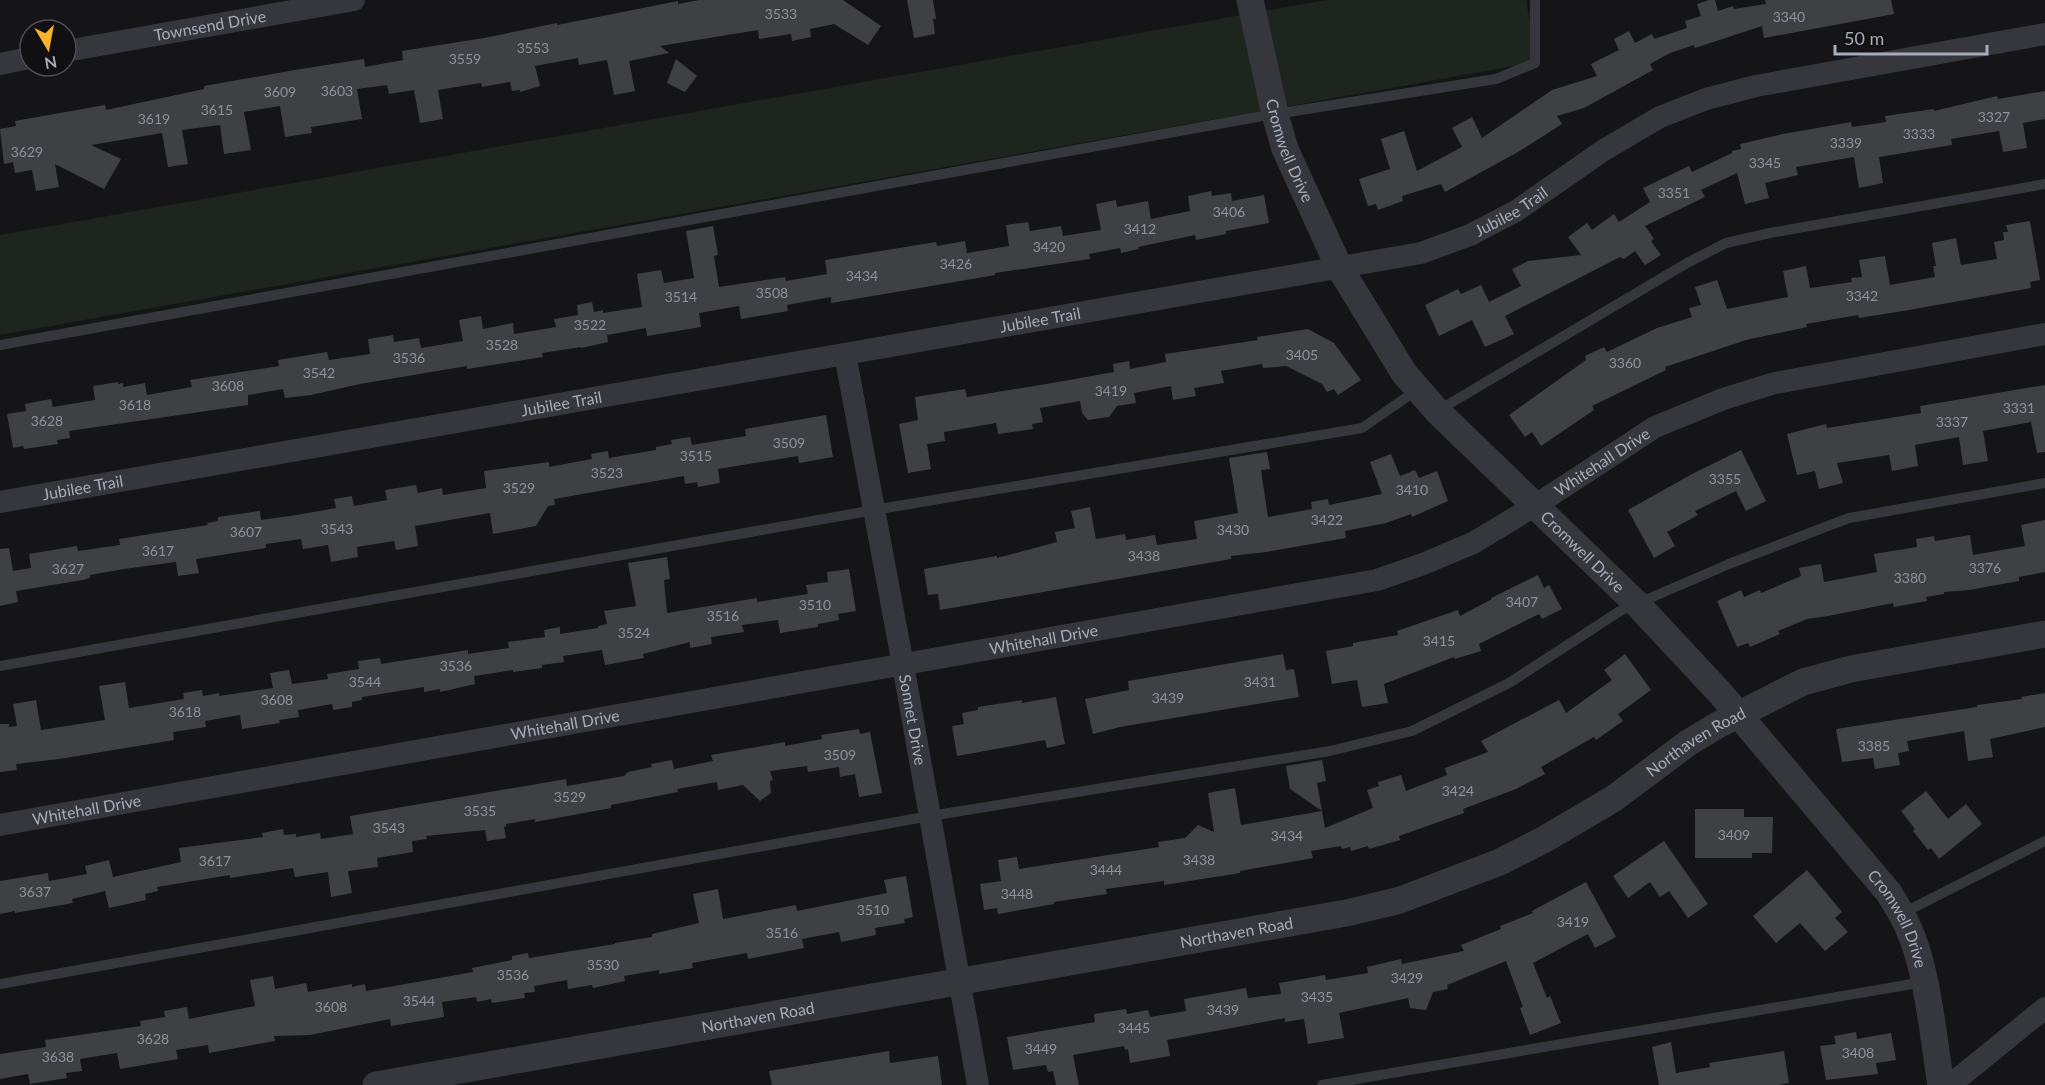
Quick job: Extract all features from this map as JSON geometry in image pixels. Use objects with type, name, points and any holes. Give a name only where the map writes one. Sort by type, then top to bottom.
[{"type":"street","name":"Townsend Drive","points":[[78,49],[354,0]]},
{"type":"street","name":"Cromwell Drive","points":[[1250,0],[1285,149],[1339,267],[1404,373],[1437,411],[1636,603],[1739,714],[1889,892],[1908,927],[1924,982],[1941,1085]]},
{"type":"street","name":"Jubilee Trail","points":[[0,502],[1421,252],[1470,235],[1516,211],[1604,150],[1660,117],[1706,99],[1756,86],[2045,34]]},
{"type":"street","points":[[0,64],[18,60]]},
{"type":"street","name":"Whitehall Drive","points":[[0,825],[1377,580],[1473,543],[1536,505],[1655,427],[1723,399],[1775,383],[2045,334]]},
{"type":"street","name":"Sonnet Drive","points":[[845,354],[978,1085]]},
{"type":"street","name":"Northaven Road","points":[[376,1085],[1346,913],[1400,900],[1500,862],[1545,839],[1613,799],[1688,743],[1803,682],[1851,669],[2045,634]]},
{"type":"street","points":[[1950,1085],[2045,1008]]},
{"type":"lane","points":[[0,345],[1275,114],[1496,80],[1535,63],[1535,0]]},
{"type":"lane","points":[[1437,411],[1687,263],[1726,243],[1770,233],[2045,184]]},
{"type":"lane","points":[[0,666],[874,510],[1362,428],[1417,390]]},
{"type":"lane","points":[[0,984],[930,816],[1330,751],[1412,731],[1509,683],[1620,611],[1729,564],[1849,519],[2045,483]]},
{"type":"lane","points":[[1901,914],[2045,841]]},
{"type":"lane","points":[[1322,1085],[1924,982]]},
{"type":"shaded area","points":[[1326,0],[1526,0],[1537,62],[0,335],[0,235]]},
{"type":"building","points":[[699,0],[843,0],[881,26],[868,45],[834,24],[810,29],[811,37],[792,41],[791,34],[759,39],[758,30],[660,46],[669,53],[629,61],[635,91],[614,95],[607,60],[579,65],[578,58],[535,66],[540,86],[520,92],[520,90],[512,91],[510,82],[482,87],[481,83],[438,90],[443,119],[420,123],[414,90],[389,94],[387,85],[357,89],[362,119],[311,127],[312,133],[285,137],[280,106],[244,112],[251,150],[224,154],[220,125],[182,130],[188,164],[168,167],[162,133],[91,145],[121,159],[104,189],[55,164],[59,187],[36,191],[32,170],[15,173],[13,162],[4,164],[0,129],[16,126],[15,121],[105,105],[106,110],[204,89],[204,86],[364,59],[365,67],[403,60],[402,51],[557,23],[557,25],[678,1],[678,4]]},
{"type":"building","points":[[907,0],[933,0],[936,19],[933,19],[935,34],[914,38]]},
{"type":"building","points":[[1715,0],[1718,11],[1733,6],[1734,9],[1766,4],[1765,0],[1891,0],[1894,14],[1764,38],[1762,26],[1695,48],[1694,45],[1670,53],[1650,64],[1653,70],[1584,108],[1557,116],[1562,124],[1518,152],[1445,192],[1441,184],[1402,196],[1403,201],[1378,210],[1376,204],[1368,206],[1359,179],[1390,169],[1381,139],[1404,131],[1417,171],[1462,147],[1452,128],[1472,117],[1482,138],[1552,90],[1597,76],[1591,64],[1619,50],[1614,39],[1629,31],[1635,43],[1652,34],[1654,39],[1687,28],[1685,21],[1701,16],[1697,4]]},
{"type":"building","points":[[676,59],[697,76],[685,92],[667,83]]},
{"type":"building","points":[[2045,91],[2045,119],[2023,123],[2027,148],[2003,152],[1999,131],[1951,139],[1952,145],[1879,157],[1883,183],[1859,188],[1854,157],[1796,167],[1798,175],[1765,183],[1769,198],[1745,204],[1737,173],[1701,190],[1705,197],[1645,226],[1654,239],[1651,241],[1661,255],[1645,265],[1635,251],[1624,259],[1620,257],[1505,316],[1514,334],[1485,347],[1472,320],[1439,336],[1425,305],[1458,289],[1461,294],[1481,285],[1489,302],[1521,286],[1512,269],[1528,261],[1581,255],[1568,237],[1587,223],[1592,230],[1614,214],[1619,222],[1650,202],[1643,188],[1689,166],[1692,172],[1732,151],[1741,149],[1740,144],[1851,122],[1852,127],[1886,122],[1885,116],[1934,109],[1934,111],[1997,96],[1998,99]]},
{"type":"building","points":[[1211,191],[1212,196],[1231,193],[1232,201],[1264,195],[1269,223],[1226,231],[1226,234],[1196,240],[1195,235],[1138,247],[1139,249],[1121,253],[1120,248],[1089,254],[1090,259],[995,273],[995,275],[831,303],[831,297],[787,305],[788,311],[741,319],[739,306],[699,313],[701,327],[647,336],[646,328],[607,335],[608,342],[542,353],[543,357],[467,369],[467,366],[360,384],[311,395],[285,398],[283,389],[248,395],[248,405],[69,431],[70,438],[57,440],[58,444],[24,449],[23,446],[13,448],[7,414],[26,411],[25,404],[51,399],[53,407],[95,400],[93,386],[118,382],[118,384],[123,383],[123,387],[145,383],[147,395],[192,387],[190,380],[279,366],[278,360],[327,352],[329,360],[370,354],[368,339],[393,335],[394,342],[419,338],[421,348],[463,341],[459,320],[481,316],[483,329],[513,323],[514,334],[556,327],[554,319],[578,315],[577,305],[592,302],[594,312],[603,310],[603,313],[642,307],[637,274],[661,270],[664,283],[694,278],[686,231],[713,226],[718,255],[714,256],[719,287],[785,277],[786,281],[827,274],[825,260],[936,242],[937,246],[965,241],[967,253],[1009,246],[1006,225],[1028,222],[1030,231],[1061,226],[1063,236],[1101,230],[1096,204],[1116,200],[1117,207],[1148,201],[1151,219],[1190,211],[1188,196]]},
{"type":"building","points":[[2030,221],[2040,280],[2030,282],[2031,288],[1859,318],[1858,315],[1806,324],[1807,327],[1746,340],[1665,367],[1666,370],[1592,406],[1594,410],[1541,446],[1532,432],[1525,437],[1509,415],[1586,360],[1585,356],[1604,347],[1607,352],[1657,328],[1692,317],[1689,308],[1701,305],[1695,287],[1717,280],[1727,309],[1788,297],[1783,271],[1806,266],[1810,288],[1852,282],[1851,278],[1862,277],[1859,260],[1885,256],[1890,285],[1935,277],[1933,266],[1936,266],[1932,243],[1956,238],[1961,265],[1997,259],[1994,242],[2004,240],[2003,232],[2008,232],[2006,225]]},
{"type":"building","points":[[1308,329],[1334,343],[1361,380],[1338,395],[1334,389],[1327,392],[1322,384],[1286,366],[1263,368],[1262,364],[1221,371],[1224,383],[1194,388],[1196,396],[1173,400],[1171,386],[1134,393],[1136,403],[1117,406],[1109,417],[1088,420],[1082,413],[1080,401],[1040,408],[1043,422],[1032,424],[1033,429],[998,434],[996,423],[944,432],[945,441],[927,444],[931,469],[908,473],[899,424],[918,420],[915,397],[965,389],[967,397],[1058,382],[1114,372],[1113,364],[1129,361],[1130,369],[1166,362],[1165,354],[1258,340],[1257,337]]},
{"type":"building","points":[[2045,385],[2045,452],[2037,453],[2031,422],[1983,431],[1988,461],[1963,465],[1959,437],[1915,445],[1918,466],[1892,471],[1889,455],[1837,463],[1843,483],[1819,489],[1815,471],[1797,475],[1787,434],[1826,424],[1827,428],[1921,413],[1920,406]]},
{"type":"building","points":[[826,415],[833,457],[799,463],[798,456],[718,469],[720,483],[698,487],[697,482],[685,484],[684,476],[554,499],[555,505],[548,506],[536,526],[493,534],[490,513],[415,526],[418,546],[396,550],[394,541],[357,547],[358,557],[331,562],[328,545],[303,549],[301,539],[266,544],[266,548],[196,559],[199,573],[178,576],[176,562],[124,569],[90,575],[90,578],[83,580],[16,591],[18,602],[0,606],[0,549],[9,548],[13,571],[31,568],[29,554],[77,546],[78,551],[120,545],[119,539],[208,525],[207,523],[218,521],[218,517],[260,511],[261,520],[297,515],[336,508],[334,499],[352,496],[354,506],[387,500],[385,490],[416,485],[418,493],[442,488],[443,495],[486,488],[484,471],[549,462],[549,467],[592,459],[591,454],[608,451],[609,458],[656,450],[656,447],[672,444],[671,440],[690,437],[692,445],[746,436],[745,429]]},
{"type":"building","points":[[1741,450],[1766,501],[1746,511],[1736,491],[1695,511],[1698,515],[1667,532],[1675,546],[1654,558],[1628,510]]},
{"type":"building","points":[[1267,452],[1270,469],[1261,470],[1268,517],[1312,509],[1311,502],[1328,499],[1329,505],[1382,494],[1370,462],[1391,454],[1400,476],[1415,470],[1419,478],[1437,471],[1448,501],[1412,517],[1411,514],[1386,523],[1345,531],[1346,538],[1231,556],[1231,559],[940,610],[938,594],[928,595],[924,569],[997,556],[997,558],[1057,542],[1055,532],[1075,528],[1071,511],[1090,507],[1096,539],[1125,534],[1126,540],[1155,535],[1157,545],[1197,539],[1194,521],[1238,513],[1229,458]]},
{"type":"building","points":[[2045,520],[2045,572],[2019,577],[2019,581],[1944,592],[1944,594],[1926,597],[1927,601],[1894,607],[1893,603],[1807,619],[1778,631],[1780,634],[1750,647],[1748,643],[1737,647],[1717,601],[1741,590],[1744,597],[1760,590],[1761,593],[1801,576],[1799,568],[1821,564],[1824,582],[1877,572],[1874,554],[1917,547],[1916,539],[1934,536],[1935,541],[1970,535],[1973,555],[2025,546],[2021,525]]},
{"type":"building","points":[[667,557],[670,579],[664,580],[667,613],[757,598],[757,602],[808,594],[806,585],[828,582],[827,572],[849,569],[856,611],[838,614],[839,620],[818,624],[818,627],[780,633],[778,620],[742,625],[744,632],[711,637],[712,644],[690,648],[690,642],[643,654],[644,658],[605,665],[602,650],[563,656],[564,662],[542,665],[542,668],[474,676],[475,684],[440,692],[440,689],[424,692],[424,687],[362,697],[362,700],[352,702],[352,707],[333,710],[332,704],[298,710],[299,717],[279,720],[280,723],[242,729],[240,715],[205,721],[206,727],[173,732],[174,740],[16,764],[17,770],[0,772],[0,724],[9,724],[9,727],[17,726],[13,704],[36,700],[41,730],[105,720],[99,686],[125,682],[129,708],[184,699],[183,693],[202,690],[203,696],[219,693],[219,696],[273,688],[270,673],[289,670],[292,684],[328,679],[327,674],[359,669],[358,661],[380,658],[381,664],[468,650],[468,654],[509,648],[508,642],[545,637],[544,630],[560,627],[560,634],[598,628],[598,626],[607,624],[604,611],[636,606],[628,563]]},
{"type":"building","points":[[1538,575],[1544,588],[1549,585],[1562,609],[1542,619],[1539,614],[1479,644],[1481,651],[1455,659],[1454,657],[1384,684],[1388,703],[1362,707],[1357,680],[1332,684],[1326,651],[1353,646],[1353,643],[1398,635],[1397,631],[1458,610],[1460,616]]},
{"type":"building","points":[[1283,654],[1286,670],[1294,669],[1299,697],[1120,727],[1093,734],[1085,699],[1129,690],[1128,681]]},
{"type":"building","points":[[1625,654],[1651,690],[1618,714],[1623,721],[1596,740],[1594,737],[1541,767],[1545,774],[1516,789],[1463,809],[1464,813],[1399,836],[1400,840],[1369,849],[1368,846],[1351,851],[1350,847],[1342,849],[1341,846],[1311,851],[1313,858],[1240,871],[1240,873],[1164,885],[1164,881],[1106,889],[1107,894],[998,914],[997,908],[984,910],[980,884],[1001,881],[998,860],[1017,857],[1019,869],[1159,847],[1158,842],[1185,838],[1198,825],[1214,832],[1208,793],[1235,788],[1241,825],[1322,811],[1325,828],[1373,808],[1367,790],[1379,786],[1378,782],[1401,775],[1406,791],[1447,775],[1445,768],[1488,752],[1481,741],[1559,700],[1566,713],[1612,680],[1604,670]]},
{"type":"building","points":[[2045,693],[2045,727],[1990,739],[1993,757],[1968,761],[1964,731],[1907,741],[1909,751],[1898,753],[1900,765],[1875,769],[1873,758],[1842,762],[1836,729],[1977,707],[1977,705],[2022,699],[2021,697]]},
{"type":"building","points":[[1056,697],[1065,744],[1047,748],[1045,740],[957,756],[952,726],[964,724],[962,713],[978,710],[978,707]]},
{"type":"building","points":[[859,729],[860,734],[870,732],[882,793],[859,797],[855,774],[840,777],[839,767],[808,772],[807,766],[770,771],[773,780],[770,781],[771,793],[760,801],[743,785],[718,790],[717,782],[611,805],[611,808],[535,822],[535,819],[506,824],[504,827],[506,838],[487,841],[485,830],[426,836],[427,839],[412,841],[413,852],[377,858],[378,867],[348,871],[352,893],[331,897],[328,872],[295,877],[293,868],[157,887],[158,891],[145,894],[146,900],[109,908],[105,891],[72,899],[73,903],[0,914],[0,881],[48,873],[49,881],[87,874],[85,866],[109,860],[113,877],[181,862],[179,848],[263,837],[262,833],[283,829],[284,835],[296,834],[296,837],[320,833],[321,839],[353,834],[350,816],[566,779],[567,786],[624,776],[628,772],[652,767],[651,764],[672,760],[674,769],[713,761],[711,755],[785,742],[785,746],[822,739],[821,735]]},
{"type":"building","points":[[1322,760],[1326,781],[1317,783],[1322,811],[1290,789],[1286,766]]},
{"type":"building","points":[[1926,791],[1948,819],[1966,804],[1982,824],[1939,859],[1931,848],[1928,850],[1901,811]]},
{"type":"building","points":[[1695,809],[1744,809],[1744,817],[1773,817],[1772,853],[1752,853],[1752,858],[1695,858]]},
{"type":"building","points":[[1664,841],[1708,904],[1688,918],[1669,891],[1660,897],[1650,882],[1628,898],[1613,876]]},
{"type":"building","points":[[1807,870],[1842,912],[1835,918],[1848,932],[1825,951],[1800,923],[1776,943],[1753,916]]},
{"type":"building","points":[[906,876],[913,917],[904,919],[905,923],[875,928],[876,935],[841,942],[839,932],[802,939],[804,948],[748,959],[747,953],[692,963],[693,968],[659,974],[659,970],[624,976],[625,981],[593,988],[592,985],[568,989],[567,980],[534,986],[535,992],[524,993],[525,998],[492,1003],[491,999],[477,1002],[476,997],[442,1002],[444,1017],[391,1026],[390,1019],[310,1035],[274,1036],[275,1041],[209,1053],[208,1045],[176,1050],[178,1059],[120,1069],[117,1053],[80,1059],[82,1071],[66,1073],[67,1078],[30,1084],[28,1074],[0,1079],[0,1054],[46,1047],[45,1040],[141,1026],[140,1021],[165,1017],[164,1011],[187,1007],[189,1019],[255,1006],[250,980],[273,976],[275,989],[306,983],[308,992],[352,984],[352,987],[365,984],[366,991],[473,972],[472,968],[512,960],[512,956],[528,953],[529,958],[652,937],[652,934],[699,923],[693,894],[718,889],[723,919],[796,905],[797,911],[887,893],[884,880]]},
{"type":"building","points":[[1586,882],[1616,937],[1595,948],[1588,934],[1533,963],[1547,998],[1550,996],[1561,1023],[1530,1035],[1520,1008],[1523,1007],[1506,961],[1447,985],[1448,989],[1433,992],[1426,1010],[1410,1008],[1408,998],[1339,1013],[1344,1038],[1308,1044],[1304,1019],[1285,1022],[1285,1018],[1167,1040],[1170,1056],[1130,1063],[1128,1049],[1125,1050],[1124,1046],[1073,1055],[1079,1085],[1056,1085],[1053,1071],[1048,1072],[1046,1065],[1013,1070],[1007,1037],[1095,1022],[1094,1014],[1126,1009],[1127,1014],[1148,1010],[1150,1017],[1186,1011],[1184,999],[1246,988],[1248,998],[1281,994],[1279,983],[1325,975],[1326,980],[1368,973],[1367,967],[1401,959],[1402,964],[1464,951],[1461,945],[1533,913],[1532,911]]},
{"type":"building","points":[[1856,1032],[1857,1039],[1891,1033],[1896,1060],[1876,1063],[1878,1074],[1826,1080],[1820,1046],[1836,1044],[1834,1036]]},
{"type":"building","points":[[1671,1042],[1676,1073],[1710,1067],[1709,1063],[1784,1051],[1789,1083],[1778,1085],[1659,1085],[1652,1047]]},
{"type":"building","points":[[889,1051],[890,1063],[938,1056],[942,1085],[772,1085],[769,1071]]}]
